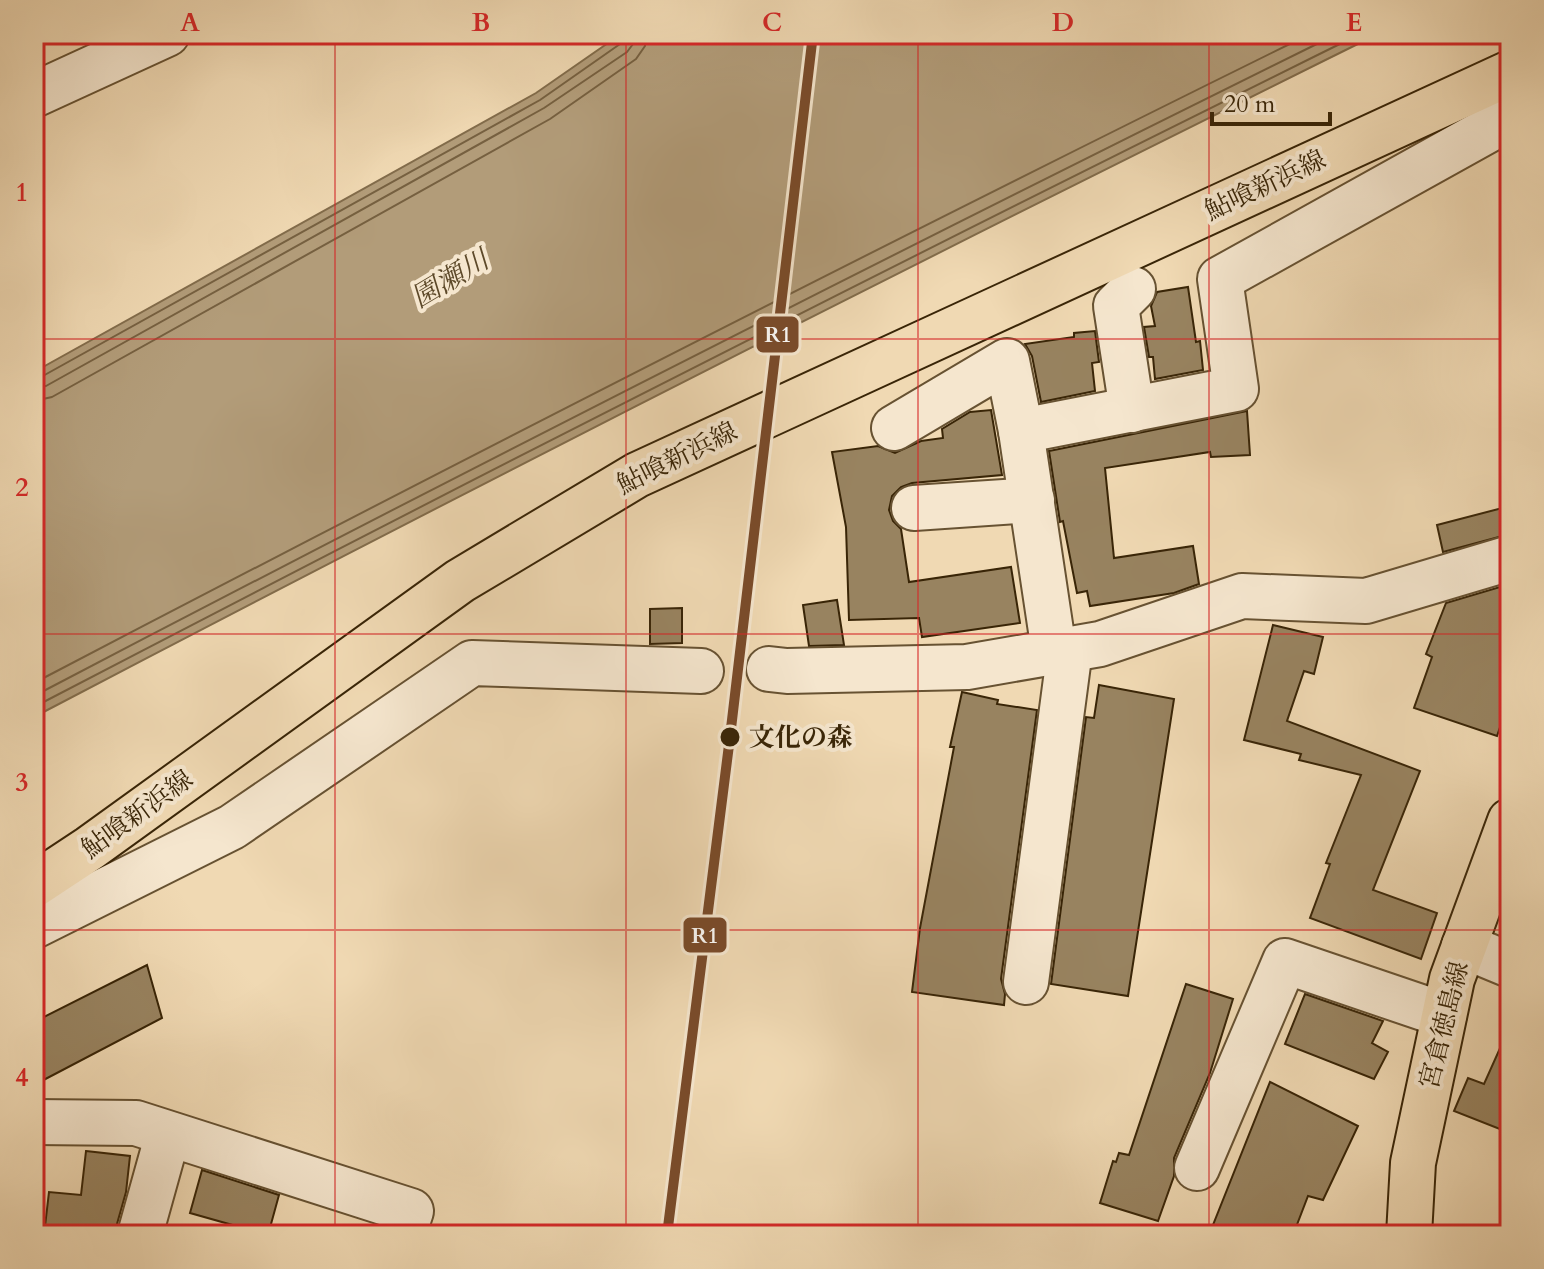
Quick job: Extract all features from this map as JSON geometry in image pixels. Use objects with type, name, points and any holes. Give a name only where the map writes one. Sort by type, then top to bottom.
[{"type":"main road","name":"鮎喰新浜線","points":[[34,885],[90,848],[460,581],[637,475],[1510,73]]},
{"type":"main road","name":"宮倉徳島線","points":[[1409,1235],[1413,1163],[1452,979],[1507,840]]},
{"type":"street","points":[[34,95],[167,34]]},
{"type":"street","points":[[1021,431],[1236,389],[1220,279],[1490,129],[1510,112]]},
{"type":"street","points":[[1132,410],[1116,306],[1133,289]]},
{"type":"street","points":[[894,428],[1007,361],[1062,650],[1026,982]]},
{"type":"street","points":[[914,508],[1032,500]]},
{"type":"street","points":[[769,669],[967,667],[1100,644],[1242,596],[1366,601],[1510,558]]},
{"type":"street","points":[[34,926],[232,827],[472,663],[701,671]]},
{"type":"street","points":[[1464,946],[1510,965]]},
{"type":"street","points":[[1197,1168],[1285,961],[1444,1015]]},
{"type":"street","points":[[34,1122],[136,1123],[411,1211],[403,1235]]},
{"type":"street","points":[[141,1231],[168,1134]]},
{"type":"water","name":"園瀬川","points":[[621,34],[1378,34],[704,372],[34,717],[34,372],[536,93]]},
{"type":"building","points":[[1188,287],[1203,370],[1155,379],[1153,357],[1149,357],[1144,327],[1155,326],[1151,306],[1157,292]]},
{"type":"building","points":[[1095,331],[1099,362],[1092,363],[1095,391],[1041,402],[1032,356],[1025,344]]},
{"type":"building","points":[[991,410],[1002,475],[912,483],[901,487],[892,496],[889,510],[893,521],[901,529],[909,582],[1011,567],[1020,623],[922,637],[919,618],[849,620],[846,527],[832,452],[878,446],[895,453],[921,441],[943,438],[942,429],[970,412]]},
{"type":"building","points":[[1247,411],[1250,455],[1211,457],[1210,452],[1105,468],[1114,558],[1193,546],[1199,584],[1174,593],[1090,606],[1087,591],[1077,593],[1063,521],[1060,522],[1049,451]]},
{"type":"building","points":[[1510,506],[1510,534],[1443,552],[1437,525]]},
{"type":"building","points":[[1510,584],[1510,698],[1497,736],[1414,708],[1432,657],[1426,654],[1446,603]]},
{"type":"building","points":[[837,600],[844,645],[809,646],[803,605]]},
{"type":"building","points":[[682,608],[682,643],[650,644],[650,609]]},
{"type":"building","points":[[1273,625],[1323,637],[1314,674],[1304,671],[1287,721],[1420,771],[1373,890],[1437,913],[1421,959],[1310,918],[1330,864],[1326,863],[1361,775],[1299,760],[1301,754],[1244,740]]},
{"type":"building","points":[[1099,685],[1174,699],[1128,996],[1051,984],[1086,717],[1094,718]]},
{"type":"building","points":[[962,692],[998,700],[997,704],[1037,710],[1001,979],[1004,1005],[912,992],[920,928],[954,747],[950,747]]},
{"type":"building","points":[[147,965],[162,1018],[34,1085],[34,1022]]},
{"type":"building","points":[[1186,984],[1233,999],[1210,1073],[1174,1158],[1174,1176],[1158,1221],[1100,1203],[1113,1161],[1116,1162],[1119,1153],[1129,1155]]},
{"type":"building","points":[[1305,994],[1383,1021],[1372,1043],[1388,1052],[1374,1079],[1285,1044]]},
{"type":"building","points":[[1510,1026],[1510,1133],[1454,1111],[1468,1078],[1484,1084]]},
{"type":"building","points":[[1270,1082],[1358,1126],[1323,1200],[1308,1196],[1293,1235],[1209,1235]]},
{"type":"building","points":[[86,1151],[130,1156],[117,1235],[44,1235],[49,1192],[81,1195]]},
{"type":"building","points":[[202,1170],[279,1195],[268,1235],[190,1213]]},
{"type":"transit line","name":"R1","points":[[667,1235],[730,737],[813,34]]},
{"type":"place","name":"文化の森","points":[[730,737]]}]
